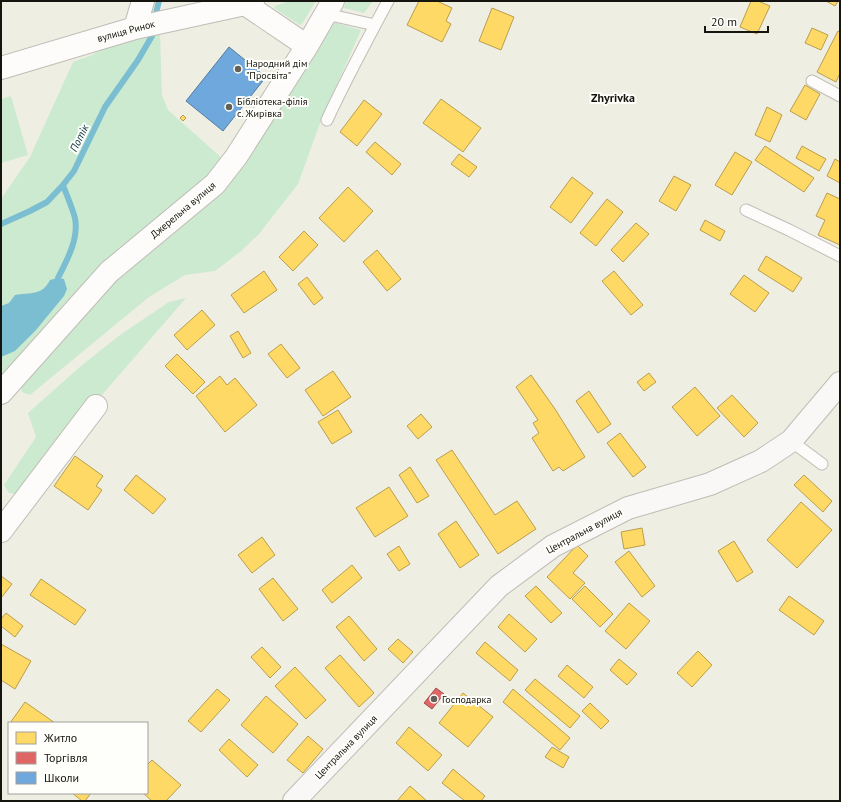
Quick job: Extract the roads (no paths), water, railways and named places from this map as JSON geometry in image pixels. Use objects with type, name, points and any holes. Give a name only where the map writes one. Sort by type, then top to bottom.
[{"type":"street","points":[[135,28],[143,1]]},
{"type":"street","points":[[249,2],[307,46]]},
{"type":"street","name":"вулиця Ринок","points":[[1,68],[135,28],[249,2]]},
{"type":"street","name":"Джерельна вулиця","points":[[1,393],[108,272],[215,184],[232,164],[307,46],[329,8]]},
{"type":"street","name":"Центральна вулиця","points":[[294,801],[499,586],[553,546],[628,508],[710,484],[761,461],[791,441],[840,383]]},
{"type":"street","points":[[1,531],[96,406]]},
{"type":"lane","points":[[327,120],[346,79],[388,1]]},
{"type":"lane","points":[[329,8],[375,25]]},
{"type":"lane","points":[[812,81],[840,96]]},
{"type":"lane","points":[[746,210],[840,256]]},
{"type":"lane","points":[[791,441],[822,464]]},
{"type":"water","points":[[58,278],[64,279],[67,289],[64,296],[36,330],[15,351],[1,357],[1,306],[9,303],[15,295],[40,291],[50,280]]},
{"type":"waterway","name":"Потік","points":[[156,13],[159,1]]},
{"type":"waterway","name":"Потік","points":[[1,224],[47,202],[63,185],[74,171],[105,107],[138,60],[152,36]]},
{"type":"waterway","points":[[58,278],[74,241],[76,226],[74,214],[63,185]]},
{"type":"place","name":"Народний дім \"Просвіта\"","points":[[238,69]]},
{"type":"place","name":"Бібліотека-філія с. Жирівка","points":[[229,107]]},
{"type":"place","name":"Господарка","points":[[434,699]]},
{"type":"district","name":"Zhyrivka","points":[[613,97]]}]
